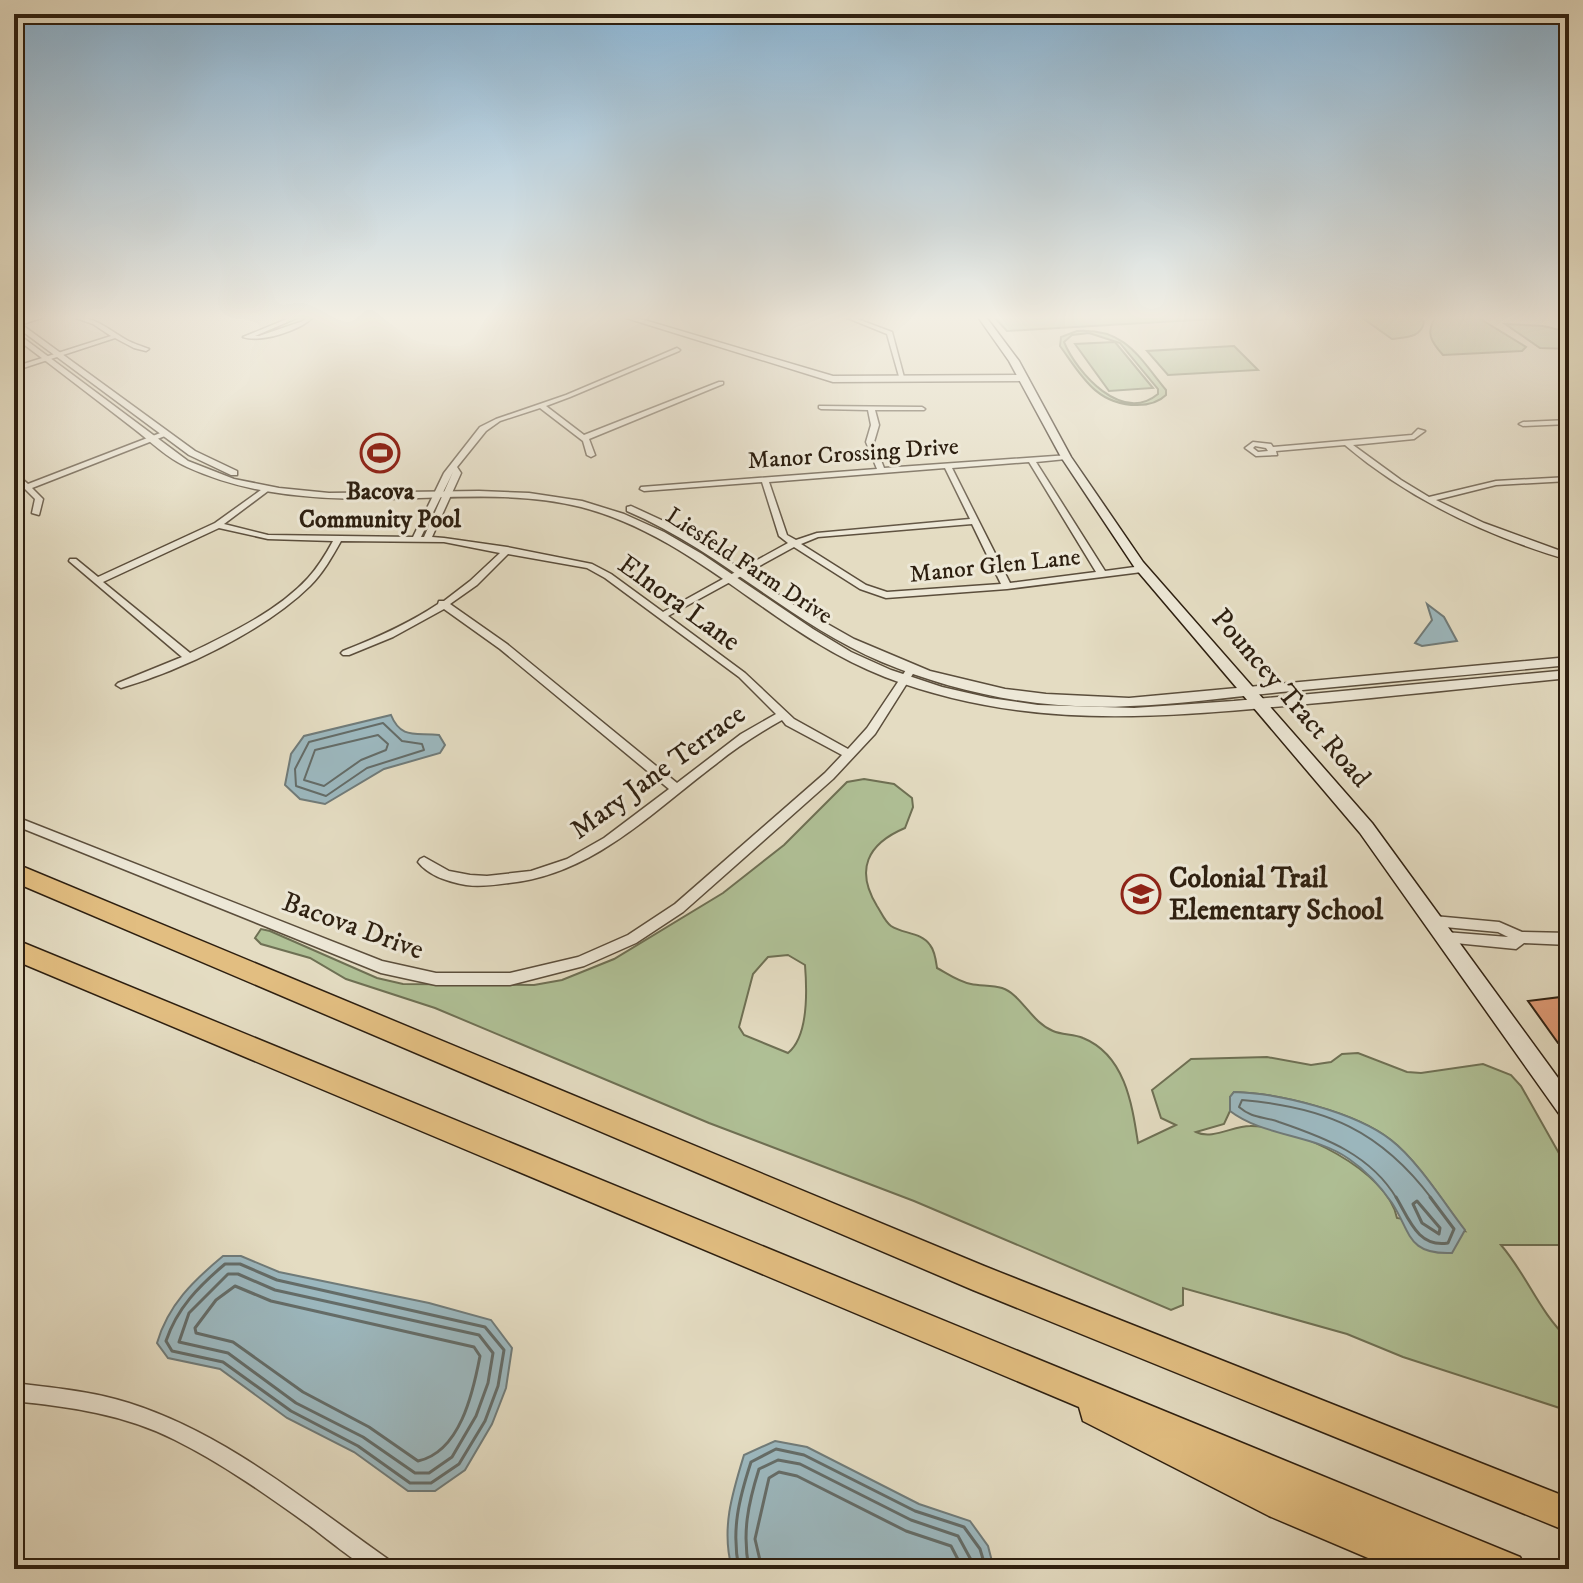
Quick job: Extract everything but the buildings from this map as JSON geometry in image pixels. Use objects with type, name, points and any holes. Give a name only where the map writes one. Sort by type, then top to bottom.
[{"type":"highway","points":[[14,872],[998,1286],[1569,1515]]},
{"type":"highway","points":[[14,949],[1508,1569]]},
{"type":"highway","points":[[944,1335],[1281,1504],[1435,1569]]},
{"type":"main road","name":"Pouncey Tract Road","points":[[1031,391],[1066,457],[1142,569],[1345,802],[1569,1111]]},
{"type":"street","name":"Liesfeld Farm Drive","points":[[90,391],[185,463],[212,475],[265,489],[322,494],[444,491]]},
{"type":"street","name":"Liesfeld Farm Drive","points":[[108,391],[211,464],[267,481],[537,497],[602,509],[656,531],[738,577],[828,644],[983,702],[1074,714],[1145,715],[1254,698]]},
{"type":"street","points":[[421,539],[444,491],[457,473],[454,468],[483,429],[575,391]]},
{"type":"street","points":[[584,438],[701,391]]},
{"type":"street","points":[[540,405],[584,438],[591,445],[591,455]]},
{"type":"street","points":[[821,407],[922,409]]},
{"type":"street","points":[[871,408],[875,425],[870,442],[882,472]]},
{"type":"street","points":[[1523,424],[1569,422]]},
{"type":"street","points":[[1274,449],[1414,437],[1421,431]]},
{"type":"street","points":[[27,487],[166,434]]},
{"type":"street","points":[[1348,444],[1385,475],[1427,500],[1467,519],[1569,557]]},
{"type":"street","name":"Manor Crossing Drive","points":[[644,489],[1066,457]]},
{"type":"street","points":[[1031,460],[1102,574]]},
{"type":"street","points":[[948,467],[1007,586]]},
{"type":"street","points":[[14,474],[39,499],[36,513]]},
{"type":"street","points":[[1427,500],[1496,483],[1569,479]]},
{"type":"street","name":"Manor Glen Lane","points":[[765,481],[780,532],[863,587],[886,595],[1007,586],[1142,569]]},
{"type":"street","points":[[97,581],[218,525],[265,489]]},
{"type":"street","points":[[665,618],[738,577],[792,552],[796,545],[829,533],[974,521]]},
{"type":"street","name":"Elnora Lane","points":[[218,525],[268,537],[421,539],[507,550],[589,566],[608,576],[742,675],[782,715],[850,755]]},
{"type":"street","points":[[121,685],[153,674],[290,598],[318,572],[338,539]]},
{"type":"street","points":[[346,653],[382,639],[442,603],[487,573],[507,550]]},
{"type":"street","points":[[73,561],[187,656]]},
{"type":"street","points":[[442,603],[512,650],[628,753],[678,790]]},
{"type":"street","points":[[1254,698],[1569,661]]},
{"type":"street","name":"Bacova Drive","points":[[14,820],[381,967],[436,979],[490,981],[528,976],[579,962],[632,939],[661,921],[850,755],[908,674]]},
{"type":"street","points":[[1254,698],[1569,674]]},
{"type":"street","name":"Mary Jane Terrace","points":[[424,862],[448,876],[477,881],[537,875],[598,851],[757,729],[782,715]]},
{"type":"street","points":[[1440,929],[1499,927],[1521,937],[1569,939]]},
{"type":"street","points":[[1440,929],[1516,943],[1521,937]]},
{"type":"street","points":[[14,1392],[102,1405],[162,1424],[220,1456],[385,1569]]},
{"type":"green space","points":[[1096,391],[1130,403],[1144,402],[1158,394],[1158,391],[1166,391],[1166,395],[1156,402],[1145,405],[1123,404]]},
{"type":"green space","points":[[864,779],[894,784],[912,798],[913,807],[905,828],[882,842],[868,860],[866,870],[870,893],[887,922],[926,941],[933,950],[937,968],[967,983],[1009,991],[1045,1027],[1097,1046],[1117,1068],[1124,1082],[1138,1143],[1176,1125],[1161,1118],[1152,1090],[1191,1059],[1267,1057],[1311,1065],[1331,1062],[1342,1054],[1358,1053],[1407,1072],[1421,1073],[1483,1064],[1511,1075],[1521,1086],[1569,1171],[1569,1245],[1501,1245],[1549,1318],[1569,1340],[1569,1411],[1403,1357],[1347,1334],[1183,1288],[1183,1305],[1171,1310],[914,1201],[709,1123],[435,1008],[346,979],[310,958],[261,944],[255,938],[261,929],[270,931],[377,978],[403,984],[534,985],[562,980],[614,959],[723,893],[784,845],[847,782]],"holes":[[[788,955],[805,965],[806,987],[800,1036],[788,1053],[744,1035],[739,1027],[753,974],[768,957]],[[1234,1092],[1294,1100],[1338,1113],[1376,1130],[1411,1159],[1465,1231],[1397,1218],[1390,1201],[1377,1184],[1358,1168],[1337,1154],[1291,1133],[1250,1126],[1216,1134],[1196,1132],[1224,1124]]]},
{"type":"water","points":[[1427,604],[1444,617],[1457,641],[1422,646],[1415,643],[1432,620]]},
{"type":"water","points":[[391,715],[405,732],[439,735],[445,745],[440,753],[384,769],[325,804],[300,799],[285,785],[291,754],[304,736]]},
{"type":"water","points":[[1234,1092],[1272,1096],[1316,1106],[1357,1121],[1391,1140],[1421,1171],[1465,1230],[1452,1253],[1437,1253],[1418,1246],[1383,1191],[1349,1159],[1320,1145],[1243,1120],[1230,1111],[1230,1097]]},
{"type":"water","points":[[223,1256],[241,1256],[279,1272],[429,1303],[491,1320],[512,1348],[506,1388],[492,1424],[465,1470],[435,1491],[408,1491],[354,1452],[287,1418],[220,1369],[168,1358],[157,1343],[168,1317],[192,1284]]},
{"type":"water","points":[[775,1441],[807,1447],[919,1504],[970,1521],[988,1546],[994,1569],[732,1569],[728,1526],[744,1455]]},
{"type":"place","name":"Bacova Community Pool","points":[[380,453]]},
{"type":"place","name":"Colonial Trail Elementary School","points":[[1141,894]]}]
